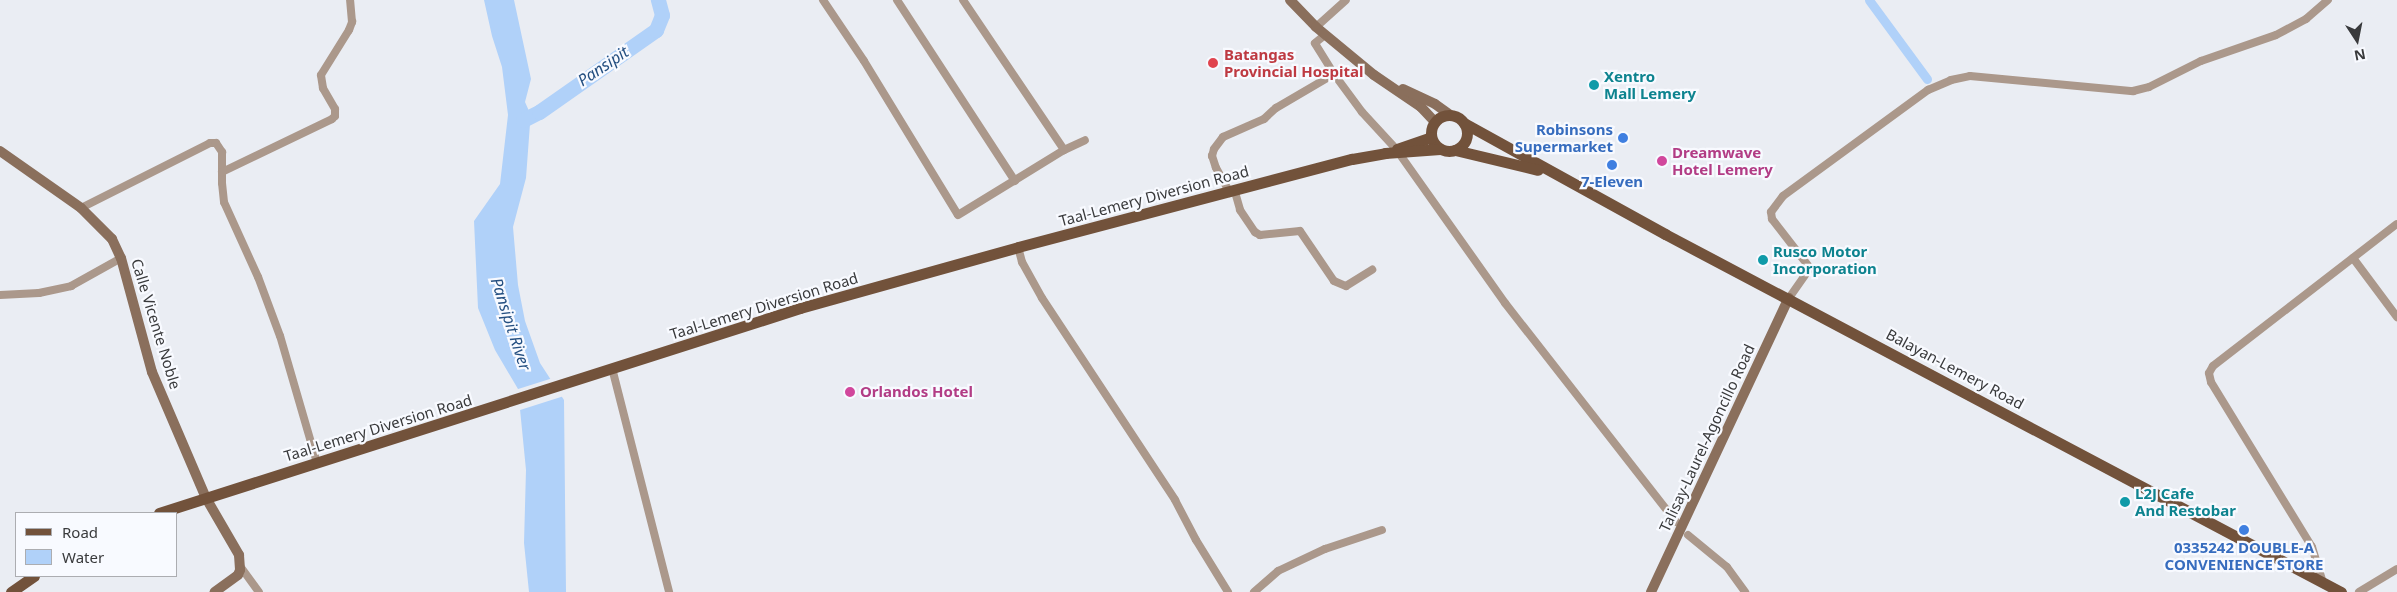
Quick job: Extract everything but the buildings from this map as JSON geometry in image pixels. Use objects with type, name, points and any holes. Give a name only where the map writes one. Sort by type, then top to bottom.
[{"type":"main road","points":[[1290,0],[1325,35],[1374,75],[1421,107],[1435,122]]},
{"type":"main road","points":[[1374,75],[1435,104],[1450,115]]},
{"type":"main road","points":[[1450,115],[1458,117],[1464,123],[1467,131],[1466,139],[1462,146],[1455,150],[1440,149],[1431,137],[1435,122],[1442,116],[1450,115]]},
{"type":"main road","name":"Balayan-Lemery Road","points":[[1464,123],[1554,174],[2341,592]]},
{"type":"main road","name":"Taal-Lemery Diversion Road","points":[[162,512],[800,308],[1018,247],[1334,164],[1393,151],[1431,137]]},
{"type":"main road","name":"Taal-Lemery Diversion Road","points":[[1393,151],[1440,149]]},
{"type":"main road","name":"Balayan-Lemery Road","points":[[1455,150],[1554,174]]},
{"type":"main road","name":"Calle Vicente Noble","points":[[0,151],[81,208],[112,239],[121,258],[152,372],[206,498],[239,555],[240,566]]},
{"type":"main road","name":"Talisay-Laurel-Agoncillo Road","points":[[1651,592],[1789,298]]},
{"type":"main road","points":[[215,592],[238,575],[240,566]]},
{"type":"main road","points":[[11,592],[33,577]]},
{"type":"street","points":[[222,172],[335,116],[335,110],[323,88],[321,75],[350,30],[352,22],[350,0]]},
{"type":"street","points":[[823,0],[864,60],[958,215],[1064,150],[1085,140]]},
{"type":"street","points":[[897,0],[1015,181]]},
{"type":"street","points":[[963,0],[1064,150]]},
{"type":"street","points":[[1316,27],[1346,0]]},
{"type":"street","points":[[1789,298],[1810,268],[1772,219],[1771,212],[1783,196],[1928,90],[1951,80],[1970,76],[2133,91],[2149,87],[2201,60],[2276,35],[2306,19],[2328,0]]},
{"type":"street","points":[[1325,35],[1315,43],[1334,74],[1505,303],[1676,522]]},
{"type":"street","points":[[1334,74],[1276,108],[1264,119],[1223,137],[1214,149],[1212,156],[1233,192],[1240,210],[1255,232],[1260,235],[1300,231],[1334,281],[1346,286],[1372,270]]},
{"type":"street","points":[[81,208],[210,143],[216,143],[222,152],[224,202],[258,277],[280,336],[317,463]]},
{"type":"street","points":[[2323,583],[2312,547],[2211,382],[2209,373],[2213,366],[2294,306],[2397,224]]},
{"type":"street","points":[[1018,247],[1022,262],[1042,298],[1175,500],[1196,540],[1228,592]]},
{"type":"street","points":[[0,295],[39,293],[72,286],[121,258]]},
{"type":"street","points":[[2352,258],[2397,317]]},
{"type":"street","points":[[612,368],[669,592]]},
{"type":"street","points":[[1254,592],[1278,571],[1325,549],[1382,530]]},
{"type":"street","points":[[1688,535],[1727,567],[1745,592]]},
{"type":"street","points":[[240,566],[260,592]]},
{"type":"street","points":[[2359,592],[2397,569]]},
{"type":"water","name":"Pansipit River","points":[[484,0],[514,0],[531,79],[525,102],[529,111],[539,119],[530,124],[526,178],[513,227],[518,285],[525,321],[540,363],[564,400],[566,592],[529,592],[524,543],[526,470],[518,389],[495,350],[478,308],[474,221],[500,184],[508,115],[502,67],[492,36]]},
{"type":"pier","points":[[553,378],[564,396],[517,411],[515,390]]},
{"type":"waterway","name":"Pansipit","points":[[523,120],[539,112],[656,30],[662,15],[658,0]]},
{"type":"waterway","points":[[1869,0],[1927,79]]},
{"type":"place","name":"Batangas Provincial Hospital","points":[[1213,63]]},
{"type":"place","name":"Xentro Mall Lemery","points":[[1594,85]]},
{"type":"place","name":"Robinsons Supermarket","points":[[1623,138]]},
{"type":"place","name":"Dreamwave Hotel Lemery","points":[[1662,161]]},
{"type":"place","name":"7-Eleven","points":[[1612,165]]},
{"type":"place","name":"Rusco Motor Incorporation","points":[[1763,260]]},
{"type":"place","name":"Orlandos Hotel","points":[[850,392]]},
{"type":"place","name":"L2J Cafe And Restobar","points":[[2125,502]]},
{"type":"place","name":"0335242 DOUBLE-A CONVENIENCE STORE","points":[[2244,530]]}]
